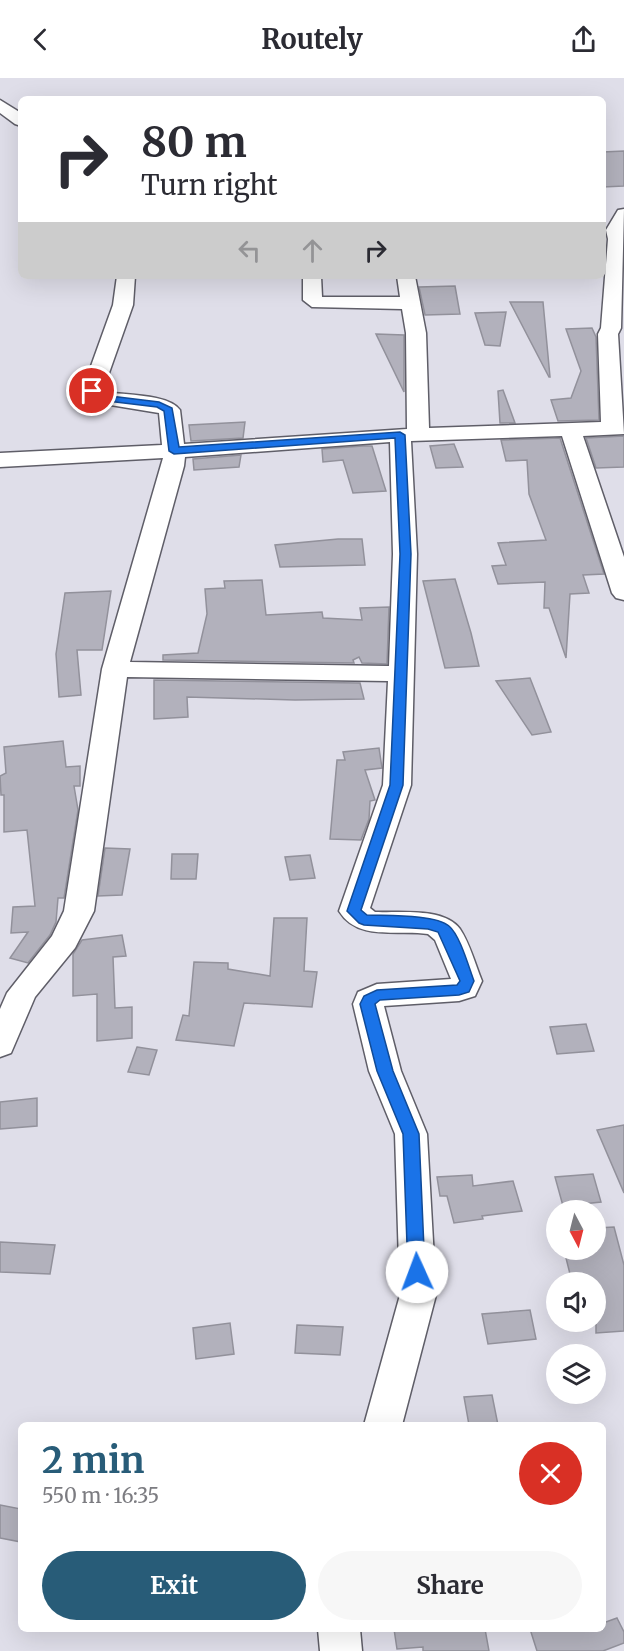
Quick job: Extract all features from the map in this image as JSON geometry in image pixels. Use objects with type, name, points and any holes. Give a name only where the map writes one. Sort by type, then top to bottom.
[{"type":"street","points":[[0,105],[18,119]]},
{"type":"street","points":[[0,460],[409,435],[618,428],[608,334],[617,327],[617,239],[615,230],[624,214]]},
{"type":"street","points":[[0,1046],[11,994],[64,941],[78,911],[115,669],[173,466],[174,451],[169,410],[159,405],[99,398],[92,391],[123,305],[126,279]]},
{"type":"street","points":[[312,279],[314,300],[319,303],[411,303]]},
{"type":"street","points":[[384,1422],[418,1295],[411,1134],[385,1071],[368,1004],[369,1000],[377,995],[459,990],[464,988],[467,981],[448,934],[443,928],[428,924],[364,920],[354,911],[397,785],[409,435],[416,333],[407,279]]},
{"type":"street","points":[[570,429],[624,593]]},
{"type":"street","points":[[115,669],[401,674]]},
{"type":"street","points":[[339,1632],[341,1651]]},
{"type":"building","points":[[624,151],[624,186],[606,187],[606,152]]},
{"type":"building","points":[[455,286],[460,314],[425,315],[419,287]]},
{"type":"building","points":[[510,302],[543,302],[550,377],[549,377]]},
{"type":"building","points":[[506,312],[500,346],[485,345],[475,313]]},
{"type":"building","points":[[592,328],[596,337],[599,420],[558,421],[551,400],[571,398],[581,371],[566,329]]},
{"type":"building","points":[[376,334],[404,335],[404,392]]},
{"type":"building","points":[[503,390],[515,423],[500,423],[498,391]]},
{"type":"building","points":[[245,422],[243,438],[191,441],[189,425]]},
{"type":"building","points":[[624,436],[624,467],[596,468],[586,438]]},
{"type":"building","points":[[560,438],[604,574],[583,575],[589,593],[570,594],[566,658],[549,608],[544,608],[545,582],[498,584],[492,566],[506,565],[498,543],[546,540],[529,494],[527,460],[506,461],[501,440]]},
{"type":"building","points":[[454,444],[463,467],[436,468],[430,446]]},
{"type":"building","points":[[372,446],[386,491],[353,493],[343,460],[323,462],[322,449]]},
{"type":"building","points":[[241,455],[239,467],[194,470],[193,459]]},
{"type":"building","points":[[362,539],[365,565],[280,567],[275,545]]},
{"type":"building","points":[[455,579],[479,666],[445,668],[423,581]]},
{"type":"building","points":[[262,580],[266,615],[322,612],[323,618],[362,620],[360,608],[389,607],[387,664],[362,663],[359,657],[353,660],[354,663],[163,660],[163,655],[198,653],[207,614],[205,589],[225,588],[224,581]]},
{"type":"building","points":[[111,591],[102,650],[77,650],[81,695],[59,697],[56,654],[65,593]]},
{"type":"building","points":[[530,678],[551,732],[532,735],[496,681]]},
{"type":"building","points":[[154,680],[360,683],[364,699],[187,697],[188,717],[154,719]]},
{"type":"building","points":[[63,741],[66,767],[80,766],[80,786],[74,786],[78,810],[64,898],[58,898],[56,922],[50,935],[28,963],[10,958],[28,932],[11,933],[13,907],[35,906],[27,830],[4,832],[4,795],[1,795],[0,776],[6,773],[4,747]]},
{"type":"building","points":[[379,748],[382,768],[365,770],[375,800],[370,801],[369,819],[361,840],[330,839],[337,760],[345,760],[343,752]]},
{"type":"building","points":[[105,848],[130,849],[122,895],[98,896]]},
{"type":"building","points":[[172,854],[198,854],[196,879],[171,879]]},
{"type":"building","points":[[310,855],[315,878],[290,880],[285,857]]},
{"type":"building","points":[[274,918],[307,918],[304,971],[317,972],[312,1007],[244,1003],[234,1046],[176,1040],[183,1015],[189,1016],[194,962],[228,963],[228,969],[270,976]]},
{"type":"building","points":[[122,935],[126,956],[113,957],[115,1008],[132,1007],[132,1038],[97,1041],[97,994],[73,996],[73,954],[82,940]]},
{"type":"building","points":[[586,1024],[594,1051],[557,1054],[550,1027]]},
{"type":"building","points":[[137,1047],[157,1050],[149,1075],[128,1072]]},
{"type":"building","points":[[37,1098],[37,1126],[0,1129],[0,1102]]},
{"type":"building","points":[[624,1125],[624,1193],[597,1130]]},
{"type":"building","points":[[593,1174],[600,1200],[561,1200],[555,1177]]},
{"type":"building","points":[[472,1175],[473,1186],[513,1181],[522,1211],[482,1216],[483,1219],[454,1223],[447,1196],[440,1196],[437,1177]]},
{"type":"building","points":[[606,1227],[614,1227],[624,1265],[624,1331],[596,1333],[606,1332],[606,1272],[570,1272],[566,1260],[606,1260]]},
{"type":"building","points":[[0,1242],[55,1245],[50,1274],[0,1272]]},
{"type":"building","points":[[530,1310],[536,1339],[488,1344],[482,1314]]},
{"type":"building","points":[[230,1323],[234,1354],[196,1359],[193,1328]]},
{"type":"building","points":[[297,1325],[343,1327],[340,1355],[295,1353]]},
{"type":"building","points":[[492,1395],[497,1422],[468,1422],[464,1397]]},
{"type":"building","points":[[0,1505],[18,1508],[18,1541],[0,1538]]},
{"type":"building","points":[[617,1618],[624,1632],[624,1643],[603,1651],[537,1651],[531,1632],[606,1632],[606,1622]]},
{"type":"building","points":[[394,1632],[486,1632],[489,1651],[423,1651],[423,1647],[397,1649]]},
{"type":"route","points":[[92,391],[99,398],[159,405],[169,410],[174,451],[274,442],[400,435],[405,554],[397,785],[354,911],[364,920],[428,924],[443,928],[448,934],[467,981],[464,988],[459,990],[377,995],[369,1000],[368,1004],[385,1071],[411,1134],[417,1272]]}]
